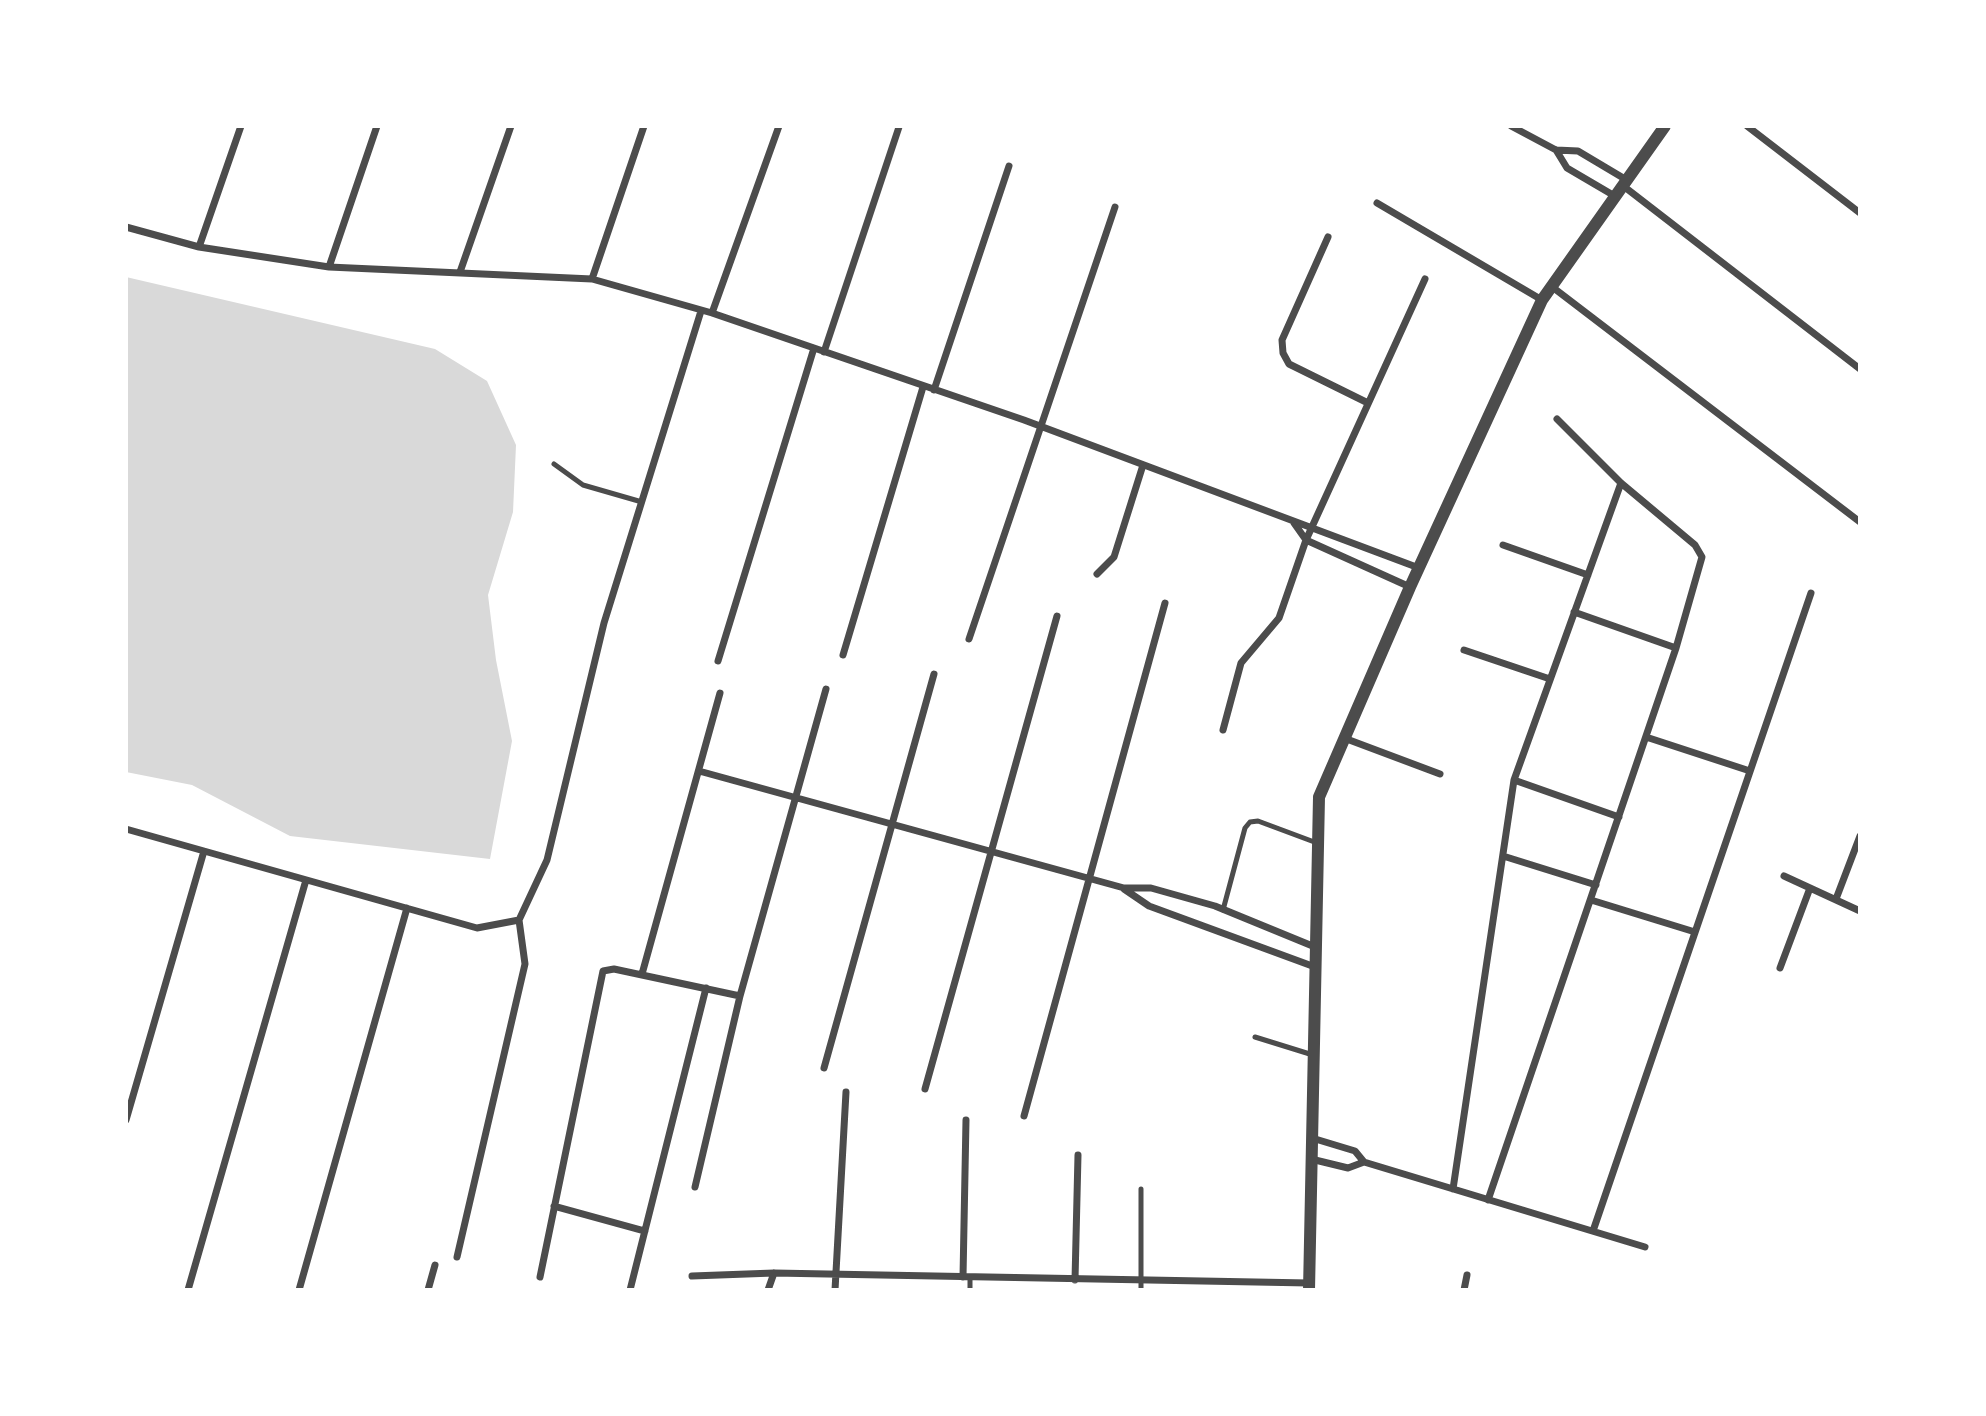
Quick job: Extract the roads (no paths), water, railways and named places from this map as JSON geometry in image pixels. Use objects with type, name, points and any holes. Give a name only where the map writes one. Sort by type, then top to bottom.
[{"type":"street","points":[[199,247],[242,126]]},
{"type":"street","points":[[329,267],[377,126]]},
{"type":"street","points":[[460,272],[511,126]]},
{"type":"street","points":[[592,279],[643,126]]},
{"type":"street","points":[[712,313],[779,126]]},
{"type":"street","points":[[1511,126],[1556,150],[1578,152],[1860,369]]},
{"type":"street","points":[[692,1276],[774,1273],[1075,1280],[1141,1286],[1309,1286],[1319,796],[1410,587],[1542,300],[1550,285],[1665,126]]},
{"type":"street","points":[[1747,126],[1860,213]]},
{"type":"street","points":[[824,352],[899,127]]},
{"type":"street","points":[[1556,150],[1567,168],[1620,186]]},
{"type":"street","points":[[934,390],[1009,166]]},
{"type":"street","points":[[1377,203],[1542,300]]},
{"type":"street","points":[[969,639],[1039,425],[1115,207]]},
{"type":"street","points":[[126,227],[199,247],[329,267],[592,279],[712,313],[1039,425],[1419,568]]},
{"type":"street","points":[[1328,237],[1282,340],[1283,353],[1289,364],[1368,403]]},
{"type":"street","points":[[1223,730],[1241,663],[1279,618],[1311,527],[1425,279]]},
{"type":"street","points":[[1550,285],[1860,522]]},
{"type":"street","points":[[457,1257],[525,964],[519,920],[547,860],[604,623],[701,311]]},
{"type":"street","points":[[718,661],[814,348]]},
{"type":"street","points":[[843,655],[923,387]]},
{"type":"street","points":[[1488,1200],[1676,648],[1702,557],[1695,545],[1621,483],[1558,419]]},
{"type":"street","points":[[1097,574],[1114,557],[1143,464]]},
{"type":"street","points":[[1453,1189],[1514,780],[1621,483]]},
{"type":"street","points":[[1293,522],[1306,540],[1410,587]]},
{"type":"street","points":[[1503,545],[1588,575]]},
{"type":"street","points":[[1593,1231],[1811,593]]},
{"type":"street","points":[[1024,1116],[1165,603]]},
{"type":"street","points":[[1574,612],[1676,648]]},
{"type":"street","points":[[925,1089],[1057,616]]},
{"type":"street","points":[[1464,650],[1550,679]]},
{"type":"street","points":[[824,1068],[934,674]]},
{"type":"street","points":[[695,1187],[740,996],[826,689]]},
{"type":"street","points":[[642,974],[720,693]]},
{"type":"street","points":[[1343,737],[1440,774]]},
{"type":"street","points":[[1646,737],[1751,771]]},
{"type":"street","points":[[699,771],[1124,888],[1151,888],[1223,910],[1315,947]]},
{"type":"street","points":[[1514,780],[1619,817]]},
{"type":"street","points":[[126,829],[477,928],[519,920]]},
{"type":"street","points":[[1836,900],[1860,836]]},
{"type":"street","points":[[126,1120],[204,851]]},
{"type":"street","points":[[1503,856],[1596,885]]},
{"type":"street","points":[[1784,876],[1860,911]]},
{"type":"street","points":[[188,1290],[306,880]]},
{"type":"street","points":[[1124,888],[1149,906],[1315,967]]},
{"type":"street","points":[[1780,968],[1810,888]]},
{"type":"street","points":[[1591,900],[1695,932]]},
{"type":"street","points":[[299,1290],[408,908]]},
{"type":"street","points":[[540,1277],[603,971],[614,969],[642,974],[740,996]]},
{"type":"street","points":[[630,1290],[706,988]]},
{"type":"street","points":[[835,1290],[846,1093]]},
{"type":"street","points":[[966,1119],[967,1277]]},
{"type":"street","points":[[1311,1138],[1355,1151],[1364,1162],[1645,1247]]},
{"type":"street","points":[[1075,1280],[1078,1155]]},
{"type":"street","points":[[1311,1159],[1348,1168],[1364,1162]]},
{"type":"street","points":[[554,1206],[645,1231]]},
{"type":"street","points":[[428,1290],[435,1265]]},
{"type":"street","points":[[768,1290],[774,1273]]},
{"type":"street","points":[[1464,1290],[1467,1275]]},
{"type":"lane","points":[[554,464],[583,485],[642,502]]},
{"type":"lane","points":[[1223,910],[1245,828],[1250,822],[1258,821],[1317,843]]},
{"type":"lane","points":[[1255,1037],[1313,1055]]},
{"type":"lane","points":[[1141,1189],[1141,1286]]},
{"type":"lane","points":[[967,1277],[970,1290]]}]
